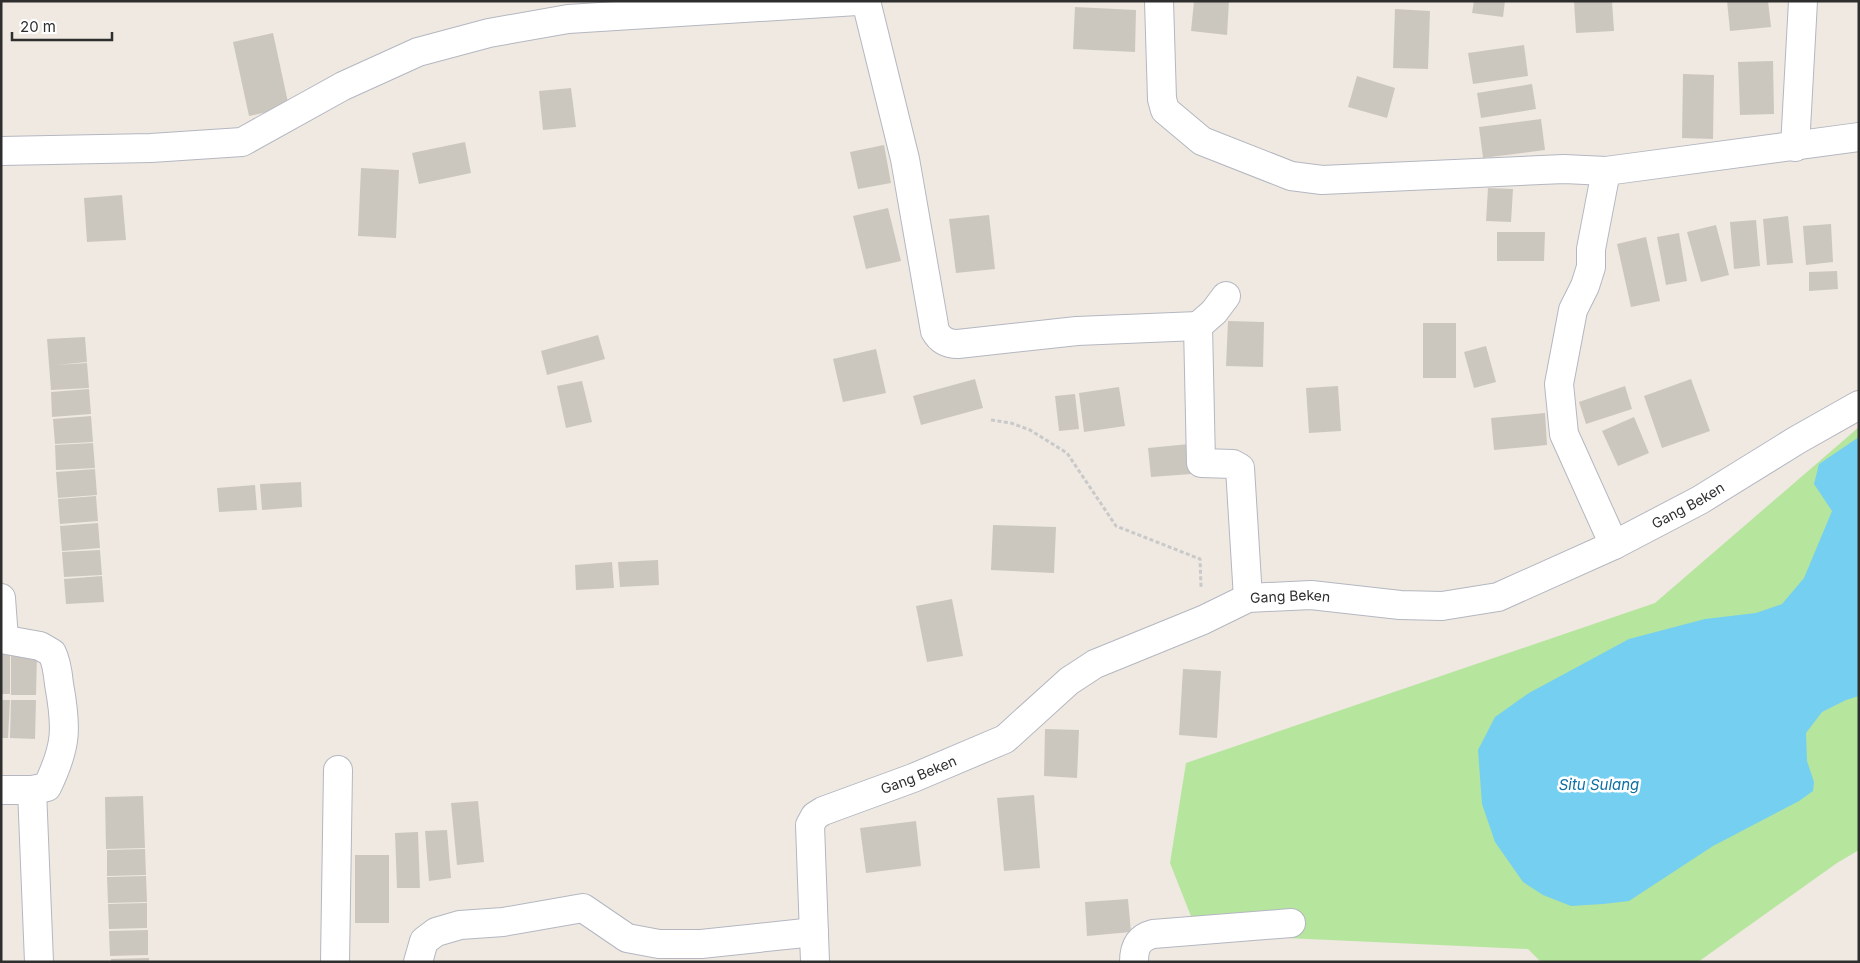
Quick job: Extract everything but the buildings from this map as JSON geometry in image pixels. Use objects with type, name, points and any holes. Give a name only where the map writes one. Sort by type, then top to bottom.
[{"type":"street","points":[[1,151],[150,148],[242,142],[343,86],[418,52],[531,24],[568,19],[856,1]]},
{"type":"street","points":[[866,1],[905,159],[935,331],[945,342],[958,344],[1077,331],[1198,326],[1214,312],[1226,296]]},
{"type":"street","points":[[1159,1],[1162,99],[1165,110],[1202,141],[1291,176],[1322,180],[1564,169],[1606,172],[1859,137]]},
{"type":"street","points":[[1795,147],[1803,1]]},
{"type":"street","points":[[1606,172],[1591,248],[1591,267],[1585,286],[1573,310],[1559,384],[1564,434],[1614,545]]},
{"type":"street","points":[[1198,326],[1201,463],[1233,464],[1240,468],[1248,598]]},
{"type":"street","name":"Gang Beken","points":[[815,962],[810,825],[819,813],[913,778],[1005,739],[1068,681],[1095,664],[1203,620],[1248,598],[1310,594],[1400,604],[1442,606],[1498,597],[1614,545],[1700,500],[1797,440],[1859,405]]},
{"type":"street","points":[[1,598],[3,640],[45,648],[52,653],[56,663],[65,716],[63,746],[58,763],[47,787],[32,790],[1,790]]},
{"type":"street","points":[[335,962],[338,770]]},
{"type":"street","points":[[32,790],[39,962]]},
{"type":"street","points":[[418,962],[424,940],[436,932],[460,925],[503,922],[583,908],[627,938],[660,944],[701,944],[814,932]]},
{"type":"street","points":[[1134,962],[1136,945],[1142,938],[1154,934],[1291,923]]},
{"type":"path","points":[[991,420],[1011,423],[1030,430],[1067,453],[1116,526],[1200,559],[1203,620]]},
{"type":"green space","points":[[1859,427],[1859,850],[1837,863],[1698,962],[1541,962],[1528,949],[1198,934],[1170,863],[1186,763],[1655,603]]},
{"type":"water","name":"Situ Sulang","points":[[1859,437],[1859,696],[1822,712],[1806,733],[1807,761],[1814,782],[1813,791],[1799,801],[1713,846],[1629,901],[1571,906],[1543,895],[1523,882],[1495,842],[1482,804],[1478,750],[1495,717],[1529,693],[1629,639],[1705,619],[1756,613],[1782,604],[1804,578],[1832,511],[1814,484],[1819,464]]}]
